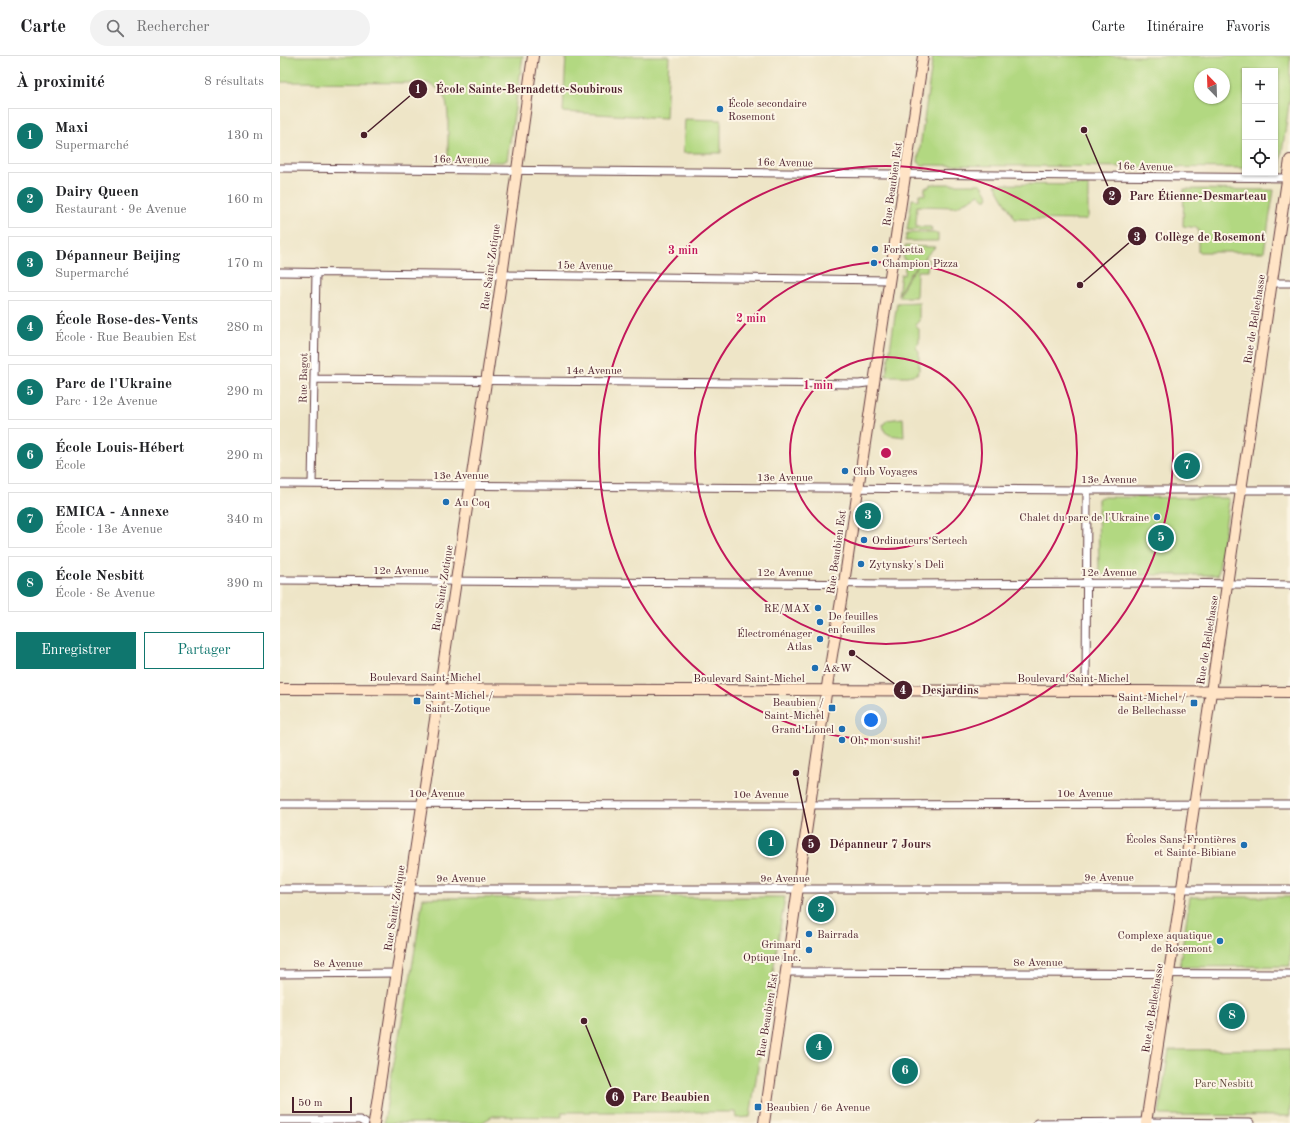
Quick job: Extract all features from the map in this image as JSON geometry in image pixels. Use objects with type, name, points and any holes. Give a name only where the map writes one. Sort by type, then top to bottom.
[{"type":"street","name":"Rue Saint-Zotique","points":[[374,1123],[502,275],[533,56]]},
{"type":"street","name":"Rue Beaubien Est","points":[[764,1123],[826,690],[844,583],[857,488],[923,56]]},
{"type":"street","name":"Rue de Bellechasse","points":[[1146,1122],[1170,973],[1241,490],[1289,178],[1290,160]]},
{"type":"street","name":"16e Avenue","points":[[280,168],[1289,178]]},
{"type":"street","name":"15e Avenue","points":[[280,272],[889,280]]},
{"type":"street","name":"Rue Bagot","points":[[312,484],[316,272]]},
{"type":"street","points":[[1272,283],[1290,283]]},
{"type":"street","name":"14e Avenue","points":[[314,379],[859,384],[874,382]]},
{"type":"street","name":"13e Avenue","points":[[280,484],[1087,490],[1290,490]]},
{"type":"street","points":[[1086,690],[1087,490]]},
{"type":"street","name":"12e Avenue","points":[[280,580],[455,582],[1087,583],[1290,586]]},
{"type":"street","name":"Boulevard Saint-Michel","points":[[280,689],[1086,690],[1290,692]]},
{"type":"street","name":"10e Avenue","points":[[280,804],[1290,804]]},
{"type":"street","name":"9e Avenue","points":[[280,889],[1290,889]]},
{"type":"street","name":"8e Avenue","points":[[786,972],[1290,974]]},
{"type":"street","name":"8e Avenue","points":[[280,974],[397,973]]},
{"type":"street","points":[[280,1120],[360,1120],[365,1123]]},
{"type":"street","points":[[1037,1123],[1250,1123]]},
{"type":"green space","points":[[280,56],[523,56],[507,160],[503,162],[448,162],[448,116],[446,102],[440,91],[427,83],[280,82]]},
{"type":"green space","points":[[566,56],[669,56],[666,118],[563,112]]},
{"type":"green space","points":[[933,56],[1290,56],[1290,97],[1280,166],[1278,167],[1278,68],[1242,68],[1242,168],[922,165],[918,162]]},
{"type":"green space","points":[[685,119],[721,120],[721,153],[683,153]]},
{"type":"green space","points":[[930,184],[980,184],[983,186],[989,197],[984,199],[979,194],[956,207],[917,206],[916,227],[931,227],[932,231],[907,230],[912,199],[919,200],[919,194],[925,195],[925,187],[929,187]]},
{"type":"green space","points":[[995,184],[1088,185],[1088,217],[1085,220],[1015,219]]},
{"type":"green space","points":[[1184,189],[1274,190],[1264,252],[1198,252],[1198,228],[1183,226]]},
{"type":"green space","points":[[907,233],[938,233],[938,241],[905,241]]},
{"type":"green space","points":[[905,246],[935,247],[910,273],[898,295],[901,274],[904,275],[906,260],[903,259]]},
{"type":"green space","points":[[928,259],[927,271],[917,271],[916,297],[899,297],[914,270]]},
{"type":"green space","points":[[919,302],[919,321],[915,325],[919,329],[919,343],[915,347],[919,351],[919,370],[917,374],[907,376],[886,376],[897,303]]},
{"type":"green space","points":[[903,418],[904,437],[890,435],[885,432],[883,425],[887,420]]},
{"type":"green space","points":[[1101,497],[1227,498],[1229,501],[1218,575],[1099,575],[1098,499]]},
{"type":"green space","points":[[785,897],[750,1117],[736,1118],[735,1112],[562,1112],[562,1117],[493,1116],[481,1123],[384,1123],[423,898]]},
{"type":"green space","points":[[1190,897],[1290,897],[1290,966],[1184,967],[1181,965],[1180,962]]},
{"type":"green space","name":"Parc Nesbitt","points":[[1290,1049],[1290,1116],[1160,1115],[1159,1113],[1169,1050]]},
{"type":"place","name":"École secondaire Rosemont","points":[[720,109]]},
{"type":"place","name":"Parc Étienne-Desmarteau","points":[[1084,130]]},
{"type":"place","name":"École Sainte-Bernadette-Soubirous","points":[[364,135]]},
{"type":"place","name":"Forketta","points":[[875,249]]},
{"type":"place","name":"Champion Pizza","points":[[874,263]]},
{"type":"place","name":"Collège de Rosemont","points":[[1080,285]]},
{"type":"place","name":"EMICA - Annexe","points":[[1187,466]]},
{"type":"place","name":"Club Voyages","points":[[845,471]]},
{"type":"place","name":"Au Coq","points":[[446,502]]},
{"type":"place","name":"Dépanneur Beijing","points":[[868,516]]},
{"type":"place","name":"Chalet du parc de l'Ukraine","points":[[1157,517]]},
{"type":"place","name":"Parc de l'Ukraine","points":[[1161,538]]},
{"type":"place","name":"Ordinateurs Sertech","points":[[864,540]]},
{"type":"place","name":"Zytynsky's Deli","points":[[861,564]]},
{"type":"place","name":"RE/MAX","points":[[818,608]]},
{"type":"place","name":"De feuilles en feuilles","points":[[820,622]]},
{"type":"place","name":"Électroménager Atlas","points":[[820,639]]},
{"type":"place","name":"Desjardins","points":[[852,653]]},
{"type":"place","name":"A&W","points":[[815,668]]},
{"type":"place","name":"Saint-Michel / Saint-Zotique","points":[[417,701]]},
{"type":"place","name":"Saint-Michel / de Bellechasse","points":[[1194,703]]},
{"type":"place","name":"Beaubien / Saint-Michel","points":[[832,708]]},
{"type":"place","name":"Grand Lionel","points":[[842,729]]},
{"type":"place","name":"Oh, mon sushi!","points":[[842,740]]},
{"type":"place","name":"Dépanneur 7 Jours","points":[[796,773]]},
{"type":"place","name":"Maxi","points":[[771,843]]},
{"type":"place","name":"Écoles Sans-Frontières et Sainte-Bibiane","points":[[1244,845]]},
{"type":"place","name":"Dairy Queen","points":[[821,909]]},
{"type":"place","name":"Bairrada","points":[[809,934]]},
{"type":"place","name":"Complexe aquatique de Rosemont","points":[[1220,941]]},
{"type":"place","name":"Grimard Optique Inc.","points":[[809,950]]},
{"type":"place","name":"École Nesbitt","points":[[1232,1016]]},
{"type":"place","name":"Parc Beaubien","points":[[584,1021]]},
{"type":"place","name":"École Rose-des-Vents","points":[[819,1047]]},
{"type":"place","name":"École Louis-Hébert","points":[[905,1071]]},
{"type":"place","name":"Beaubien / 6e Avenue","points":[[758,1107]]}]
